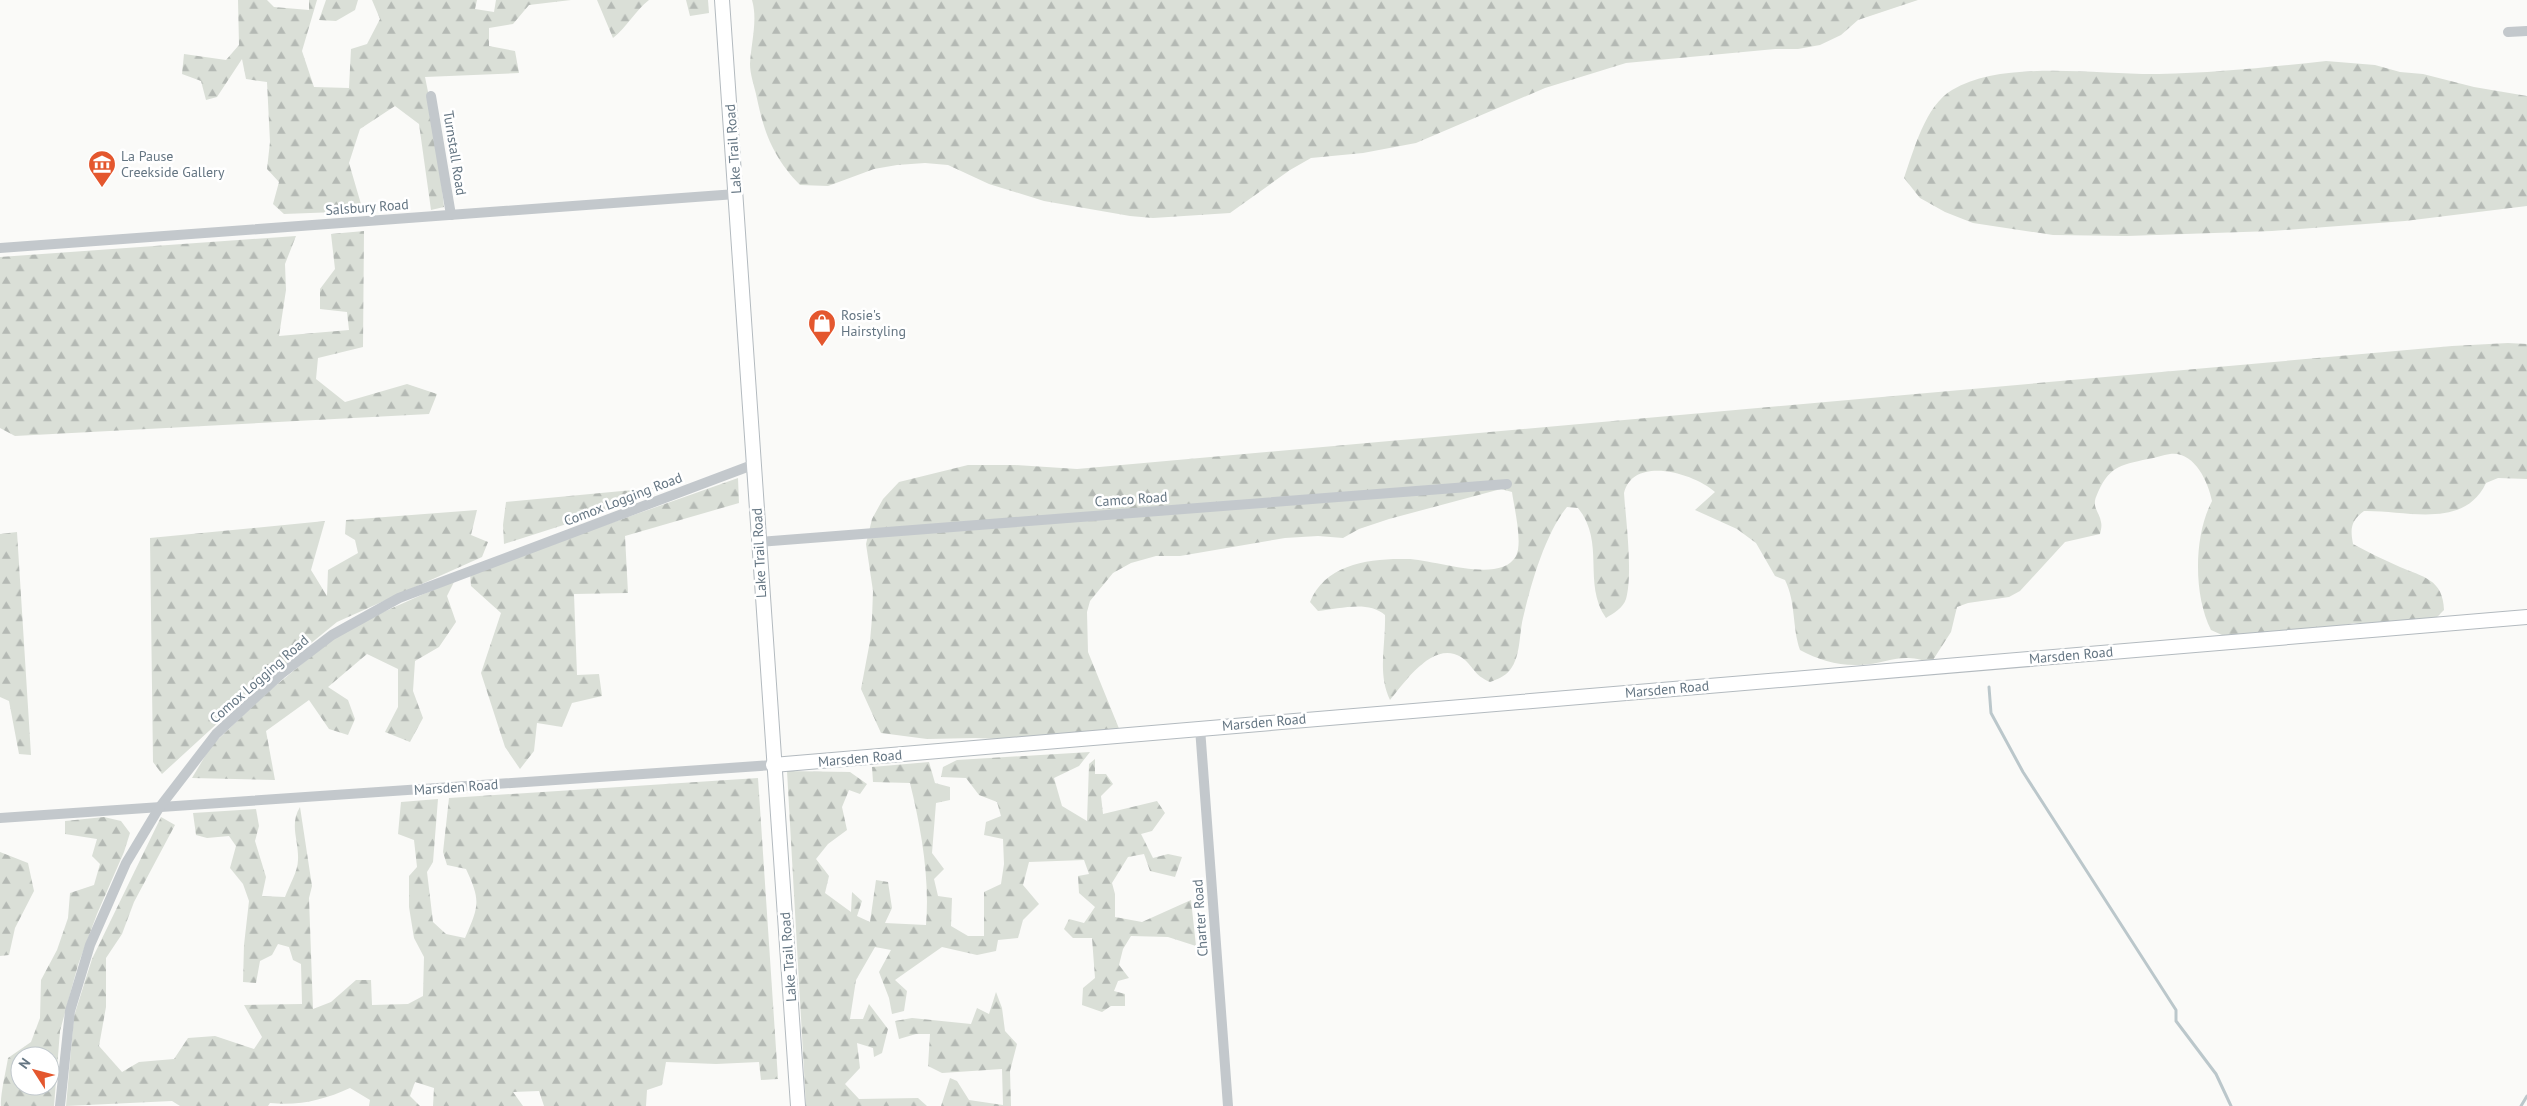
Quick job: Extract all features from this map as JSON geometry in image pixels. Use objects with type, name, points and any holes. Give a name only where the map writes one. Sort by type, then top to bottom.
[{"type":"street","name":"Lake Trail Road","points":[[722,0],[798,1106]]},
{"type":"street","points":[[2508,32],[2527,31]]},
{"type":"street","name":"Turnstall Road","points":[[431,96],[451,215]]},
{"type":"street","name":"Salsbury Road","points":[[0,248],[736,194]]},
{"type":"street","name":"Comox Logging Road","points":[[60,1106],[70,1011],[90,945],[126,862],[159,808],[216,734],[281,674],[332,635],[399,598],[755,464]]},
{"type":"street","name":"Camco Road","points":[[758,542],[1506,484]]},
{"type":"street","name":"Marsden Road","points":[[0,818],[774,765],[2527,617]]},
{"type":"street","name":"Charter Road","points":[[1200,728],[1228,1106]]},
{"type":"green space","points":[[238,0],[267,0],[274,7],[309,10],[309,0],[317,0],[302,51],[314,87],[349,88],[351,49],[367,44],[380,19],[372,0],[477,0],[475,9],[494,12],[496,0],[571,0],[529,5],[513,24],[489,28],[489,46],[515,51],[519,73],[425,77],[435,126],[444,207],[431,210],[419,124],[395,106],[360,129],[349,163],[363,211],[284,214],[273,204],[279,182],[267,169],[270,142],[267,82],[246,79],[242,59],[217,97],[206,100],[201,81],[182,74],[184,54],[226,60],[239,45]]},
{"type":"green space","points":[[326,0],[358,0],[355,10],[336,21],[319,20]]},
{"type":"green space","points":[[597,0],[649,0],[613,38]]},
{"type":"green space","points":[[686,0],[708,0],[709,13],[690,16]]},
{"type":"green space","points":[[752,0],[1918,0],[1858,20],[1841,35],[1820,45],[1798,49],[1775,49],[1626,63],[1545,88],[1416,143],[1363,153],[1311,158],[1290,170],[1230,213],[1153,218],[1130,216],[1044,201],[989,184],[948,165],[925,163],[897,165],[874,169],[828,186],[800,185],[776,154],[766,133],[759,108],[750,68],[754,24]]},
{"type":"green space","points":[[2326,61],[2375,65],[2400,72],[2423,74],[2474,87],[2527,96],[2527,206],[2405,221],[2272,231],[2127,236],[2053,235],[1973,223],[1945,212],[1920,198],[1904,178],[1916,142],[1935,107],[1952,90],[1973,80],[2025,72],[2081,71],[2159,74],[2243,69]]},
{"type":"green space","points":[[364,231],[363,347],[318,358],[316,379],[345,402],[407,384],[437,394],[429,414],[15,436],[0,428],[0,257],[296,236],[285,264],[286,290],[279,336],[349,330],[347,312],[320,309],[320,289],[335,269],[331,234]]},
{"type":"green space","points":[[2508,343],[2527,344],[2527,479],[2498,478],[2486,483],[2476,498],[2463,507],[2449,512],[2415,514],[2364,511],[2356,518],[2352,525],[2353,544],[2388,562],[2424,577],[2436,585],[2443,600],[2444,610],[2436,618],[2378,625],[2354,623],[2331,628],[2248,635],[2222,635],[2211,630],[2201,599],[2198,565],[2202,530],[2212,501],[2207,485],[2193,462],[2179,454],[2170,454],[2129,463],[2110,473],[2100,487],[2095,501],[2101,524],[2100,534],[2065,542],[2020,591],[2009,597],[1968,603],[1957,607],[1951,632],[1931,663],[1902,658],[1859,665],[1836,663],[1814,657],[1800,650],[1791,597],[1785,580],[1775,576],[1756,543],[1737,529],[1695,510],[1715,492],[1693,479],[1679,474],[1651,471],[1639,474],[1630,481],[1624,493],[1629,576],[1626,599],[1623,605],[1606,618],[1599,605],[1595,591],[1591,535],[1586,521],[1578,508],[1567,507],[1552,531],[1540,560],[1526,605],[1518,652],[1514,664],[1505,674],[1490,682],[1480,676],[1461,657],[1451,653],[1440,654],[1430,658],[1421,665],[1390,700],[1386,690],[1383,669],[1385,615],[1378,610],[1362,607],[1344,607],[1318,611],[1310,602],[1317,589],[1326,579],[1338,571],[1364,562],[1407,559],[1482,570],[1496,569],[1508,564],[1516,556],[1519,543],[1512,492],[1501,489],[1389,519],[1359,529],[1343,538],[1318,536],[1285,538],[1180,556],[1156,556],[1131,563],[1113,573],[1090,601],[1087,612],[1088,652],[1120,731],[1121,742],[1110,744],[976,738],[927,739],[881,733],[861,689],[870,641],[872,618],[873,591],[866,544],[872,519],[883,499],[899,482],[968,465],[1015,465],[1077,469],[2452,346]]},
{"type":"green space","points":[[738,478],[739,503],[625,536],[628,593],[574,594],[577,675],[599,674],[602,696],[572,703],[562,727],[537,723],[534,751],[520,769],[505,747],[481,673],[501,613],[471,586],[470,573]]},
{"type":"green space","points":[[654,488],[601,513],[504,544],[503,525],[506,502]]},
{"type":"green space","points":[[477,510],[471,535],[488,542],[482,557],[337,622],[256,688],[162,774],[153,762],[150,538],[325,521],[311,570],[327,596],[328,570],[358,553],[355,540],[345,534],[346,520]]},
{"type":"green space","points":[[17,532],[31,755],[19,754],[9,701],[0,697],[0,534]]},
{"type":"green space","points":[[455,580],[447,596],[456,622],[439,647],[415,661],[413,691],[423,718],[410,742],[385,732],[398,707],[398,669],[367,654],[328,687],[348,700],[355,719],[348,735],[329,729],[309,700],[266,731],[275,780],[192,778],[211,746],[268,692],[343,630]]},
{"type":"green space","points":[[1090,752],[1079,766],[1054,778],[1062,806],[1087,821],[1089,764],[1095,759],[1095,774],[1106,774],[1113,784],[1101,796],[1103,814],[1157,801],[1165,813],[1152,831],[1141,834],[1153,858],[1168,854],[1182,857],[1175,877],[1150,871],[1144,854],[1128,857],[1112,883],[1115,894],[1115,917],[1142,922],[1191,900],[1196,946],[1168,937],[1131,936],[1123,949],[1119,965],[1129,978],[1118,981],[1114,991],[1125,994],[1125,1006],[1111,1006],[1102,1012],[1082,1005],[1083,988],[1095,978],[1092,938],[1073,938],[1064,929],[1069,919],[1084,923],[1095,907],[1079,893],[1078,876],[1089,874],[1084,860],[1029,862],[1023,885],[1039,904],[1023,920],[1018,938],[998,940],[996,951],[977,955],[942,947],[895,980],[907,991],[904,1011],[892,1014],[889,998],[879,972],[891,950],[875,947],[856,980],[850,1019],[863,1019],[869,1004],[888,1029],[882,1053],[874,1057],[873,1048],[857,1043],[860,1068],[845,1084],[859,1099],[918,1098],[927,1106],[806,1106],[787,771],[850,772],[867,784],[860,794],[849,790],[842,807],[847,830],[828,844],[816,859],[829,876],[825,893],[851,912],[852,892],[862,901],[857,916],[870,922],[876,880],[888,882],[892,908],[885,923],[926,925],[927,889],[924,853],[910,783],[873,782],[872,767],[929,762],[935,783],[950,787],[950,800],[936,803],[932,853],[944,869],[934,879],[938,896],[952,898],[951,926],[968,936],[984,936],[984,892],[1001,884],[1004,864],[1003,839],[984,835],[986,822],[1001,816],[997,802],[979,795],[966,778],[941,777],[943,767],[957,760]]},
{"type":"green space","points":[[758,778],[778,1079],[761,1080],[759,1062],[716,1064],[666,1062],[662,1085],[647,1090],[646,1106],[544,1106],[539,1091],[513,1092],[523,1106],[433,1106],[434,1088],[415,1082],[410,1096],[420,1106],[369,1106],[370,1100],[350,1088],[331,1096],[311,1101],[291,1104],[270,1103],[268,1106],[180,1106],[172,1101],[66,1106],[74,1016],[92,959],[161,817],[175,825],[134,902],[122,934],[106,958],[106,1007],[99,1046],[122,1072],[139,1062],[174,1059],[188,1038],[215,1036],[254,1049],[262,1037],[244,1005],[302,1004],[301,964],[293,960],[289,947],[278,944],[272,955],[260,961],[256,983],[243,982],[244,945],[249,901],[243,884],[230,868],[236,846],[229,836],[207,838],[196,835],[193,813],[256,809],[259,826],[255,841],[266,877],[262,896],[285,897],[298,864],[295,820],[300,807],[312,886],[309,898],[313,1009],[331,1002],[356,980],[371,980],[372,1005],[408,1004],[423,996],[424,957],[414,938],[409,907],[409,876],[417,867],[414,840],[398,834],[401,802],[438,799],[433,862],[427,872],[433,922],[446,934],[465,938],[475,911],[476,896],[466,869],[447,865],[443,852],[449,798]]},
{"type":"green space","points":[[104,817],[121,821],[130,833],[78,965],[60,1031],[59,1046],[25,1046],[31,1042],[40,1018],[41,980],[57,950],[68,918],[70,893],[94,885],[100,864],[92,856],[97,839],[65,834],[65,821]]},
{"type":"green space","points":[[0,852],[28,863],[34,891],[15,928],[9,955],[0,956]]},
{"type":"green space","points":[[996,992],[1002,1008],[1005,1031],[1017,1044],[1010,1071],[1011,1106],[941,1106],[950,1078],[957,1081],[969,1100],[1003,1105],[1002,1069],[942,1073],[928,1066],[930,1034],[916,1034],[899,1039],[895,1021],[912,1018],[971,1024],[977,1008],[989,1014]]},
{"type":"green space","points":[[10,1057],[10,1096],[55,1096],[54,1106],[1,1106],[8,1058]]},
{"type":"waterway","points":[[1989,687],[1991,713],[2023,772],[2176,1010],[2176,1021],[2216,1074],[2231,1106]]},
{"type":"waterway","points":[[2521,1106],[2527,1096]]},
{"type":"place","name":"La Pause Creekside Gallery","points":[[102,188]]},
{"type":"place","name":"Rosie's Hairstyling","points":[[822,347]]}]
